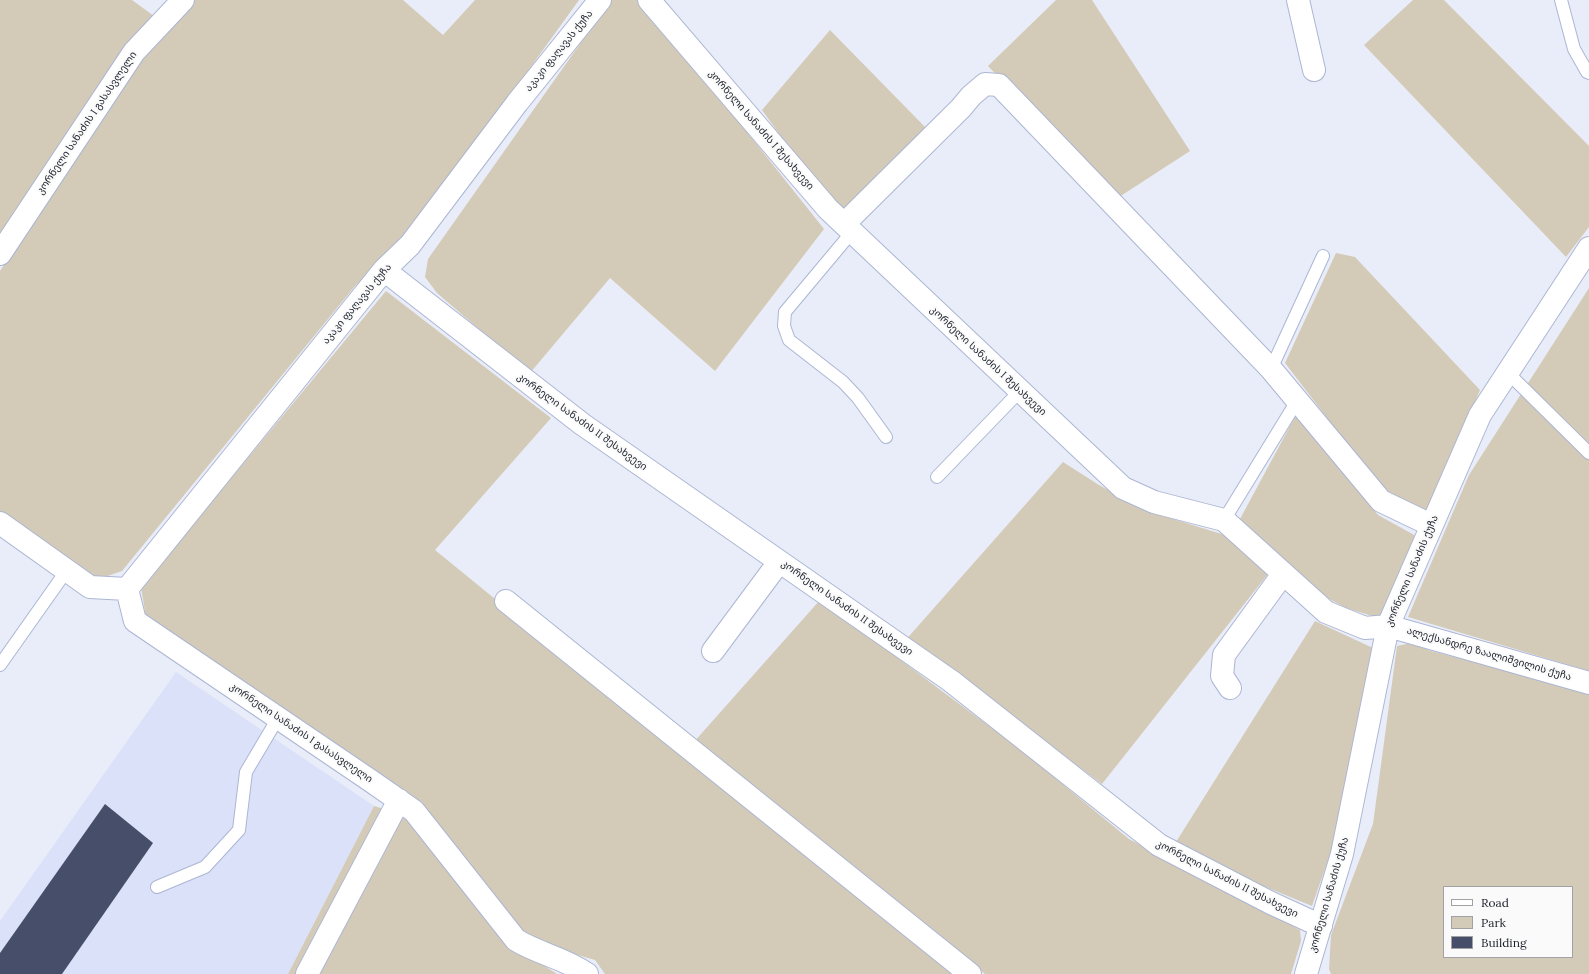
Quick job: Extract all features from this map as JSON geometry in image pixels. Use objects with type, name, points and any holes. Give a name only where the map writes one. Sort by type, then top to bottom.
[{"type":"street","name":"კორნელი სანაძის I გასასვლელი","points":[[0,254],[134,52],[183,0]]},
{"type":"street","name":"აკაკი ფაღავას ქუჩა","points":[[127,589],[384,270],[410,245],[517,103],[600,0]]},
{"type":"street","name":"კორნელი სანაძის I შესახვევი","points":[[649,0],[828,209],[1123,488],[1154,502],[1224,520],[1326,612],[1365,628],[1388,626]]},
{"type":"street","points":[[1298,0],[1314,70]]},
{"type":"street","points":[[848,228],[971,96],[985,84],[999,84],[1271,369],[1381,501],[1431,525]]},
{"type":"street","name":"კორნელი სანაძის ქუჩა","points":[[1306,974],[1342,854],[1388,626],[1480,415],[1589,248]]},
{"type":"street","name":"კორნელი სანაძის II შესახვევი","points":[[384,270],[577,420],[951,681],[1159,845],[1271,903],[1321,926]]},
{"type":"street","points":[[0,523],[90,587],[127,589]]},
{"type":"street","points":[[713,651],[779,562]]},
{"type":"street","points":[[1230,688],[1222,676],[1224,655],[1283,574]]},
{"type":"street","name":"კორნელი სანაძის I გასასვლელი","points":[[127,589],[135,621],[414,811],[516,940],[528,947],[566,961],[587,974]]},
{"type":"street","points":[[506,600],[970,974]]},
{"type":"street","name":"ალექსანდრე ზაალიშვილის ქუჩა","points":[[1388,626],[1589,683]]},
{"type":"street","points":[[306,974],[399,800]]},
{"type":"lane","points":[[1561,0],[1574,49],[1589,73]]},
{"type":"lane","points":[[848,228],[785,312],[784,326],[790,340],[843,382],[858,398],[886,437]]},
{"type":"lane","points":[[1271,369],[1323,256]]},
{"type":"lane","points":[[1507,372],[1589,453]]},
{"type":"lane","points":[[937,477],[1020,391]]},
{"type":"lane","points":[[1224,520],[1297,401]]},
{"type":"lane","points":[[0,665],[67,570]]},
{"type":"lane","points":[[157,887],[205,868],[239,830],[246,772],[278,718]]},
{"type":"shaded area","points":[[176,672],[374,806],[288,974],[0,974],[0,921]]},
{"type":"green space","points":[[0,0],[132,0],[154,16],[0,236]]},
{"type":"green space","points":[[193,0],[403,0],[443,35],[475,0],[579,0],[411,233],[355,286],[122,571],[99,579],[83,572],[0,511],[0,271],[133,68]]},
{"type":"green space","points":[[611,0],[642,0],[824,229],[715,371],[610,278],[530,373],[437,293],[425,277],[428,259]]},
{"type":"green space","points":[[1056,0],[1092,0],[1190,151],[1116,199],[988,66]]},
{"type":"green space","points":[[1413,0],[1444,0],[1589,146],[1589,227],[1566,257],[1364,45]]},
{"type":"green space","points":[[830,30],[926,128],[853,210],[830,205],[762,110]]},
{"type":"green space","points":[[1336,253],[1355,257],[1480,390],[1429,515],[1387,496],[1285,363]]},
{"type":"green space","points":[[1589,288],[1589,671],[1408,617],[1469,475]]},
{"type":"green space","points":[[386,291],[551,418],[435,550],[955,974],[605,974],[595,960],[543,945],[527,937],[430,817],[146,618],[141,587]]},
{"type":"green space","points":[[1296,415],[1378,515],[1416,536],[1379,618],[1346,608],[1322,595],[1240,519]]},
{"type":"green space","points":[[1063,462],[1099,485],[1144,510],[1228,536],[1268,574],[1102,784],[971,686],[903,643]]},
{"type":"green space","points":[[820,600],[1021,750],[1129,839],[1300,930],[1301,941],[1291,974],[985,974],[693,743]]},
{"type":"green space","points":[[1315,621],[1373,648],[1335,840],[1312,906],[1244,878],[1176,842]]},
{"type":"green space","points":[[1411,643],[1431,651],[1589,692],[1589,974],[1331,974],[1329,969],[1331,935],[1373,824],[1397,646]]},
{"type":"green space","points":[[374,806],[404,815],[507,941],[557,974],[288,974]]},
{"type":"building","points":[[105,804],[153,843],[62,974],[0,974],[0,953]]}]
